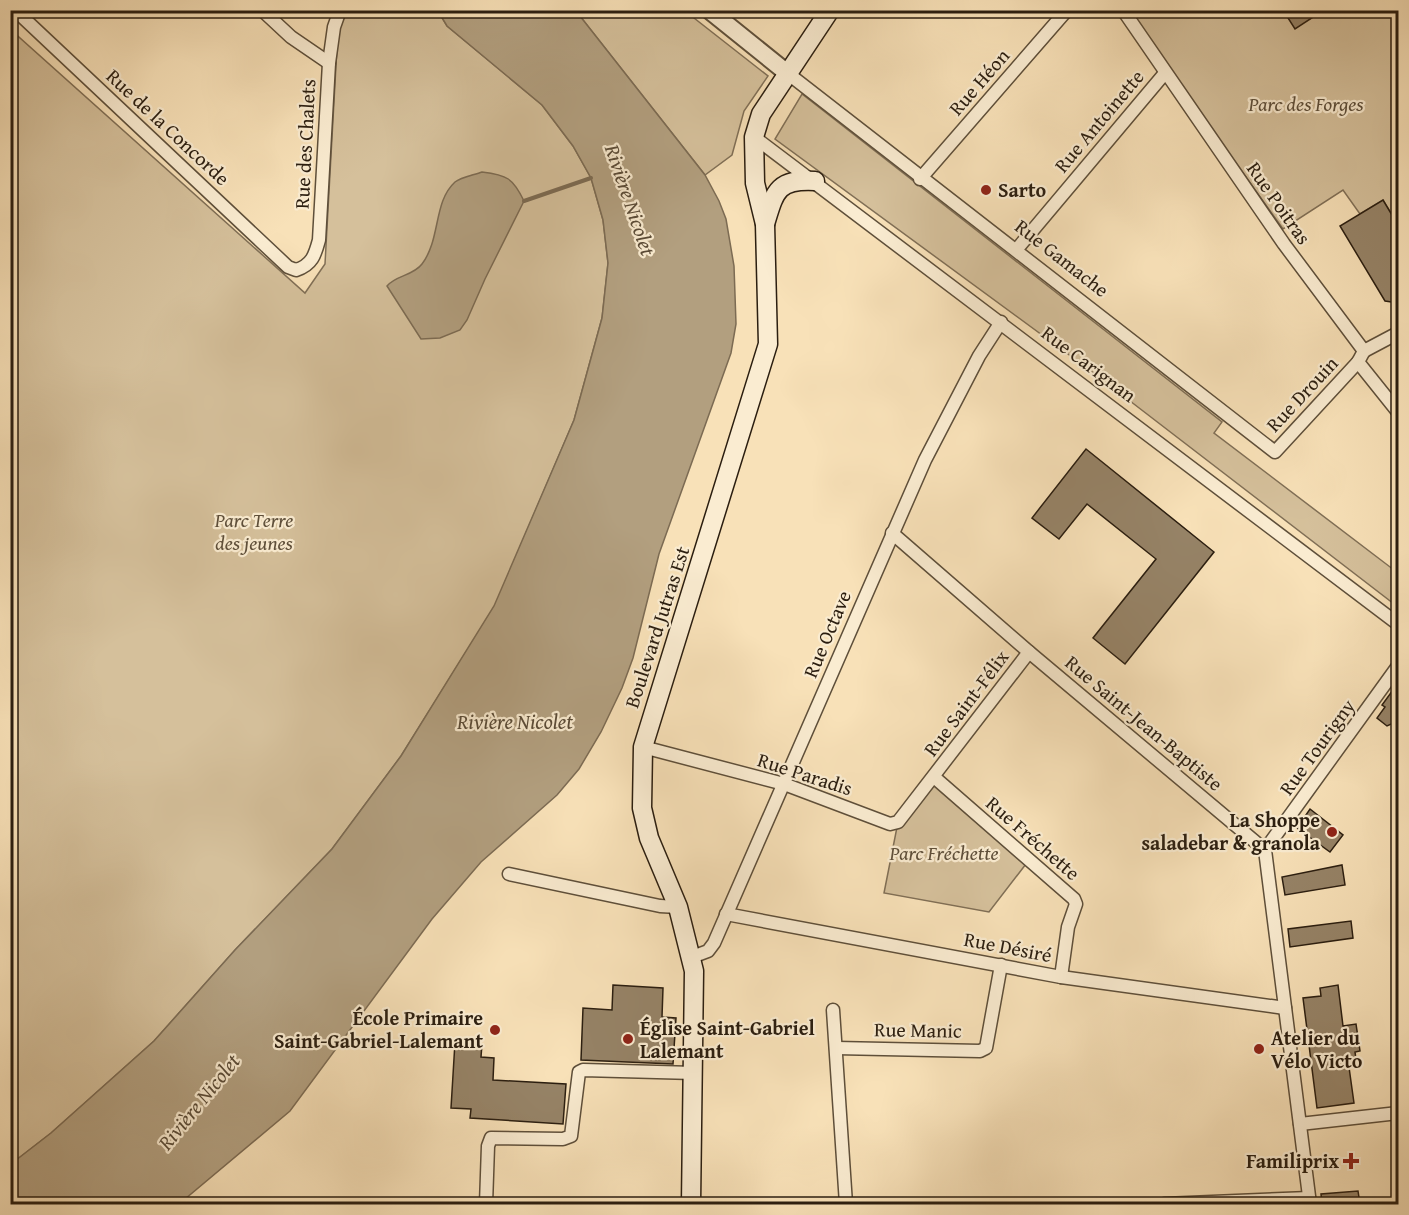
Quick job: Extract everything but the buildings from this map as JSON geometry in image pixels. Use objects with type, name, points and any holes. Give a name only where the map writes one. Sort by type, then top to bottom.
[{"type":"main road","name":"Boulevard Jutras Est","points":[[691,1204],[694,971],[678,907],[649,838],[644,818],[641,783],[643,747],[761,372],[769,320],[765,224],[755,183],[754,136],[760,114],[786,72],[830,10]]},
{"type":"main road","points":[[765,224],[778,189],[792,180],[815,181]]},
{"type":"street","points":[[262,10],[291,37],[329,63]]},
{"type":"street","name":"Rue des Chalets","points":[[296,270],[307,267],[315,255],[319,240],[329,63],[334,27],[340,10]]},
{"type":"street","name":"Rue Gamache","points":[[709,10],[920,179],[1017,249],[1275,452]]},
{"type":"street","name":"Rue Héon","points":[[920,179],[1067,10]]},
{"type":"street","name":"Rue Poitras","points":[[1123,10],[1398,412]]},
{"type":"street","name":"Rue de la Concorde","points":[[13,11],[288,267],[296,270]]},
{"type":"street","name":"Rue Antoinette","points":[[1017,249],[1165,73]]},
{"type":"street","name":"Rue Carignan","points":[[754,136],[1398,624]]},
{"type":"street","name":"Rue Octave","points":[[692,957],[708,951],[714,943],[892,533],[951,409],[1000,322]]},
{"type":"street","name":"Rue Drouin","points":[[1275,452],[1361,356],[1398,333]]},
{"type":"street","name":"Rue Saint-Jean-Baptiste","points":[[892,533],[1029,652],[1265,850]]},
{"type":"street","name":"Rue Saint-Félix","points":[[934,777],[1029,652]]},
{"type":"street","name":"Rue Tourigny","points":[[1265,850],[1398,666]]},
{"type":"street","name":"Rue Paradis","points":[[643,747],[784,784],[890,824],[898,822],[934,777]]},
{"type":"street","name":"Rue Fréchette","points":[[934,777],[1074,899],[1076,904],[1068,927],[1061,977]]},
{"type":"street","points":[[1164,1204],[1310,1201],[1265,850]]},
{"type":"street","points":[[509,874],[660,906],[678,907]]},
{"type":"street","name":"Rue Désiré","points":[[726,914],[1061,977],[1285,1008]]},
{"type":"street","name":"Rue Manic","points":[[836,1048],[980,1051],[986,1048],[1001,965]]},
{"type":"street","points":[[834,1010],[846,1204]]},
{"type":"street","points":[[486,1204],[488,1146],[494,1136],[563,1139],[571,1136],[577,1076],[583,1070],[694,1073]]},
{"type":"street","points":[[1300,1124],[1398,1113]]},
{"type":"green space","name":"Parc Terre des jeunes","points":[[339,11],[438,11],[447,26],[542,105],[573,146],[591,178],[603,220],[608,263],[602,318],[574,420],[495,606],[401,756],[332,849],[235,950],[154,1041],[51,1133],[11,1164],[11,30],[305,293],[325,264]]},
{"type":"green space","points":[[576,11],[685,11],[768,76],[744,111],[732,155],[705,175]]},
{"type":"green space","name":"Parc des Forges","points":[[1127,11],[1398,11],[1398,225],[1383,200],[1360,214],[1343,190],[1283,229]]},
{"type":"green space","points":[[802,94],[1222,422],[1214,433],[1398,573],[1398,607],[1091,371],[775,139]]},
{"type":"green space","name":"Parc Fréchette","points":[[934,777],[1029,860],[989,912],[884,893],[898,822]]},
{"type":"water","name":"Rivière Nicolet","points":[[438,11],[576,11],[705,175],[726,219],[734,266],[736,324],[731,353],[659,554],[633,658],[622,688],[601,732],[579,769],[557,795],[481,862],[432,919],[290,1111],[179,1204],[11,1204],[11,1164],[51,1133],[154,1041],[235,950],[332,849],[401,756],[494,606],[574,420],[602,318],[608,263],[603,220],[591,178],[573,146],[542,105],[447,26]]},
{"type":"water","points":[[482,172],[508,179],[524,201],[467,320],[460,330],[440,338],[421,339],[387,286],[422,264],[432,243],[443,200],[448,190],[458,180]]},
{"type":"waterway","points":[[524,201],[591,178]]},
{"type":"place","name":"Sarto","points":[[986,190]]},
{"type":"place","name":"La Shoppe saladebar & granola","points":[[1332,832]]},
{"type":"place","name":"École Primaire Saint-Gabriel-Lalemant","points":[[495,1030]]},
{"type":"place","name":"Église Saint-Gabriel Lalemant","points":[[628,1039]]},
{"type":"place","name":"Atelier du Vélo Victo","points":[[1259,1049]]},
{"type":"place","name":"Familiprix","points":[[1351,1161]]}]
